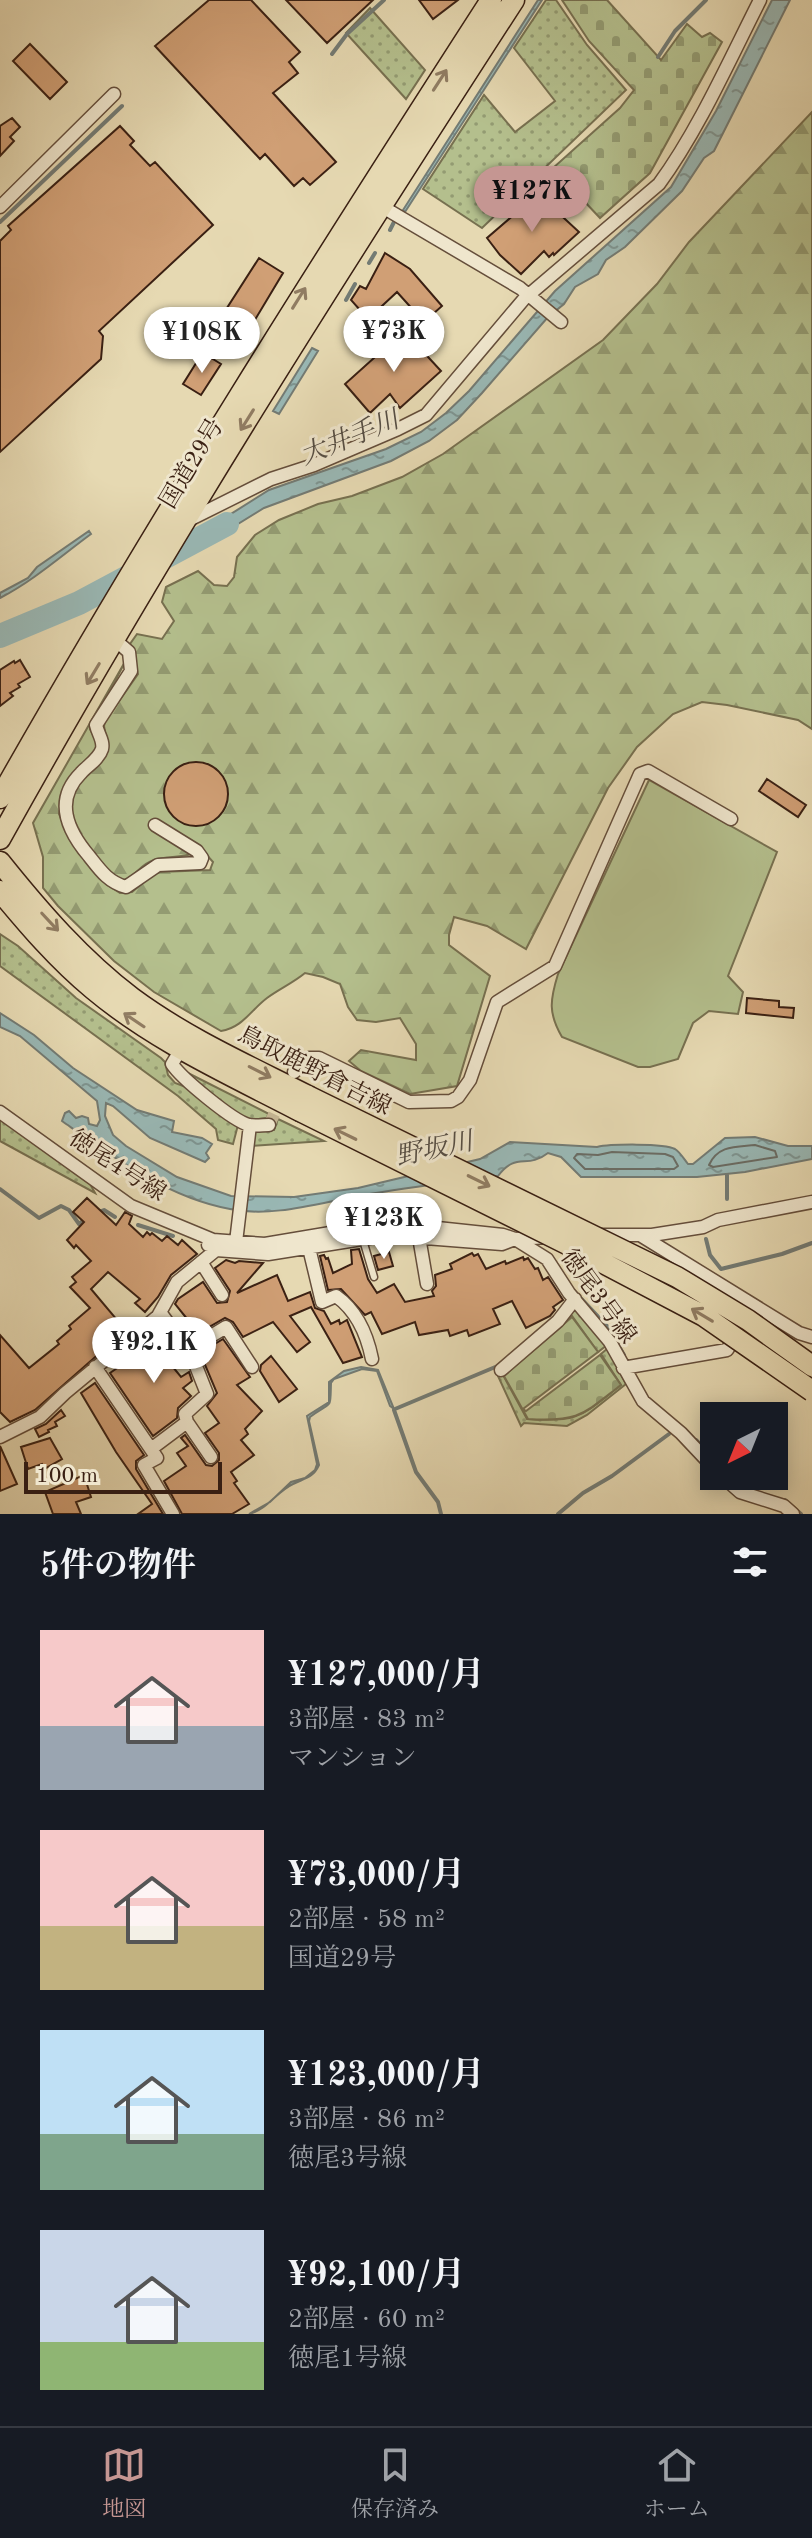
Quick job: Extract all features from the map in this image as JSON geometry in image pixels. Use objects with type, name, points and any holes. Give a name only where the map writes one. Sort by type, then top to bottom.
[{"type":"main road","name":"国道29号","points":[[0,798],[7,779],[113,600],[269,346],[491,0]]},
{"type":"main road","name":"国道29号","points":[[0,839],[147,583],[381,206],[514,0]]},
{"type":"main road","name":"鳥取鹿野倉吉線","points":[[0,862],[60,933],[134,999],[304,1104],[704,1316],[812,1391]]},
{"type":"main road","name":"鳥取鹿野倉吉線","points":[[0,891],[41,940],[107,1000],[181,1049],[677,1277],[748,1320],[812,1366]]},
{"type":"main road","points":[[0,912],[41,940]]},
{"type":"street","points":[[181,529],[271,479],[314,465],[426,415],[529,295],[659,184],[692,129],[760,0]]},
{"type":"street","points":[[0,207],[114,94]]},
{"type":"street","points":[[381,206],[529,295],[561,322]]},
{"type":"street","points":[[114,639],[129,652],[131,671],[96,725],[102,740],[99,755],[71,784],[64,806],[76,841],[106,878],[126,887],[158,865],[200,863],[202,858],[197,851],[155,825]]},
{"type":"street","points":[[294,1072],[309,1058],[319,1058],[409,1102],[451,1101],[467,1088],[497,1002],[555,966],[640,774],[648,771],[672,782],[731,819]]},
{"type":"street","points":[[181,1049],[172,1064],[180,1076],[239,1120],[250,1125],[269,1125]]},
{"type":"street","name":"徳尾4号線","points":[[0,1112],[131,1206],[213,1240],[265,1244],[400,1224],[503,1235],[515,1239]]},
{"type":"street","points":[[236,1242],[250,1125]]},
{"type":"street","points":[[177,1282],[216,1250],[268,1254],[387,1235],[502,1244],[515,1239],[640,1235],[703,1227],[718,1220],[812,1202]]},
{"type":"street","points":[[640,1235],[799,1333],[812,1337]]},
{"type":"street","points":[[419,1237],[427,1284]]},
{"type":"street","name":"徳尾3号線","points":[[515,1239],[547,1259],[610,1342],[643,1401],[700,1453]]},
{"type":"street","points":[[0,1437],[40,1417],[160,1312],[177,1282],[213,1240]]},
{"type":"street","points":[[309,1248],[322,1302],[336,1296],[347,1304],[361,1323],[372,1359]]},
{"type":"street","points":[[201,1262],[222,1295]]},
{"type":"street","points":[[501,1370],[558,1321],[575,1299]]},
{"type":"street","points":[[623,1368],[727,1350],[757,1305]]},
{"type":"street","points":[[160,1312],[188,1350],[207,1394],[185,1414],[187,1422],[211,1457]]},
{"type":"street","points":[[188,1350],[226,1327],[252,1367]]},
{"type":"street","points":[[95,1367],[157,1458],[144,1465],[173,1514]]},
{"type":"street","points":[[151,1449],[187,1422]]},
{"type":"street","points":[[738,1490],[784,1506],[793,1514]]},
{"type":"lane","points":[[363,1240],[374,1277]]},
{"type":"green space","points":[[546,0],[556,0],[587,45],[626,90],[482,228],[423,189],[484,95],[515,132],[555,101],[514,48]]},
{"type":"green space","points":[[562,0],[607,0],[661,60],[687,24],[702,37],[710,33],[722,42],[650,173],[600,218],[553,168],[620,108],[634,90],[589,41]]},
{"type":"green space","points":[[370,8],[425,70],[406,99],[346,33]]},
{"type":"green space","points":[[812,112],[812,729],[798,720],[702,702],[673,714],[637,747],[608,788],[526,949],[487,926],[454,917],[449,945],[490,976],[457,1086],[410,1094],[361,1071],[349,1061],[361,1050],[416,1060],[416,1044],[400,1018],[376,1022],[357,1020],[348,1007],[340,984],[323,977],[305,973],[267,998],[241,1022],[221,1031],[154,992],[114,961],[43,888],[43,857],[33,823],[126,660],[90,729],[98,744],[97,751],[67,783],[59,814],[70,840],[106,884],[120,893],[132,892],[159,872],[210,870],[213,862],[197,844],[195,853],[154,860],[120,882],[92,854],[72,815],[73,791],[107,744],[105,721],[138,674],[130,644],[137,634],[162,639],[174,621],[162,602],[166,587],[198,571],[214,585],[227,586],[234,577],[237,557],[255,535],[279,520],[318,504],[352,496],[402,477],[443,454],[603,340],[657,284],[689,242]]},
{"type":"green space","points":[[649,780],[777,852],[728,976],[743,992],[738,1014],[709,1011],[693,1023],[678,1059],[638,1067],[562,1037],[554,1021],[552,1006],[558,974]]},
{"type":"green space","points":[[0,934],[18,946],[76,998],[161,1058],[175,1083],[191,1089],[238,1125],[233,1144],[218,1140],[216,1129],[178,1096],[0,966]]},
{"type":"green space","points":[[182,1070],[269,1114],[267,1118],[251,1120],[241,1117]]},
{"type":"green space","points":[[0,1117],[89,1182],[95,1193],[0,1141]]},
{"type":"green space","points":[[278,1119],[324,1141],[250,1146],[252,1129],[274,1130]]},
{"type":"green space","points":[[575,1305],[607,1345],[598,1352],[572,1316],[503,1375],[527,1419],[558,1420],[578,1415],[621,1385],[601,1354],[608,1348],[626,1384],[587,1415],[567,1426],[524,1423],[521,1426],[498,1376]]},
{"type":"green space","points":[[572,1317],[598,1352],[523,1409],[526,1411],[600,1355],[621,1385],[579,1414],[559,1419],[528,1419],[504,1376]]},
{"type":"water","points":[[538,0],[542,0],[405,212],[403,210]]},
{"type":"water","points":[[772,0],[790,0],[714,151],[704,158],[682,191],[625,247],[606,260],[598,274],[575,287],[564,304],[548,317],[457,420],[429,441],[391,461],[264,508],[199,548],[199,534],[269,490],[386,449],[421,432],[446,413],[469,391],[555,291],[671,187],[716,111]]},
{"type":"water","points":[[312,348],[318,351],[279,414],[273,411]]},
{"type":"water","points":[[89,531],[91,534],[47,568],[0,598],[0,593],[28,578],[37,567]]},
{"type":"water","points":[[90,589],[90,605],[0,643],[0,627],[54,607]]},
{"type":"water","points":[[0,1013],[34,1035],[73,1068],[137,1110],[174,1121],[172,1132],[202,1138],[212,1144],[205,1162],[150,1138],[106,1103],[105,1116],[113,1135],[126,1146],[177,1177],[231,1196],[294,1197],[358,1188],[480,1159],[510,1142],[669,1147],[675,1149],[688,1164],[693,1164],[725,1138],[755,1137],[788,1146],[812,1146],[812,1159],[745,1172],[697,1177],[581,1177],[561,1157],[548,1153],[534,1160],[511,1164],[498,1176],[381,1192],[297,1208],[263,1212],[230,1209],[207,1204],[163,1186],[121,1162],[62,1121],[69,1111],[76,1118],[88,1118],[89,1124],[97,1126],[100,1120],[97,1101],[20,1036],[0,1027]]},
{"type":"water","points":[[361,1367],[378,1370],[394,1409],[390,1406],[377,1371],[362,1369],[334,1379],[329,1404],[310,1417],[309,1421],[319,1465],[305,1478],[317,1464],[307,1416],[329,1402],[329,1382],[344,1371]]},
{"type":"building","points":[[209,0],[251,0],[300,52],[289,62],[298,73],[273,93],[336,162],[310,185],[303,178],[294,186],[265,154],[260,159],[155,46]]},
{"type":"building","points":[[286,0],[373,0],[327,43]]},
{"type":"building","points":[[419,0],[458,0],[433,19]]},
{"type":"building","points":[[30,44],[67,82],[50,99],[13,61]]},
{"type":"building","points":[[12,118],[20,127],[10,137],[14,141],[0,156],[0,126]]},
{"type":"building","points":[[120,126],[134,141],[130,145],[150,166],[155,162],[213,225],[99,331],[103,336],[101,359],[0,452],[0,241],[11,230],[8,226]]},
{"type":"building","points":[[538,194],[579,232],[554,255],[549,257],[544,251],[521,274],[487,238]]},
{"type":"building","points":[[385,253],[410,269],[442,306],[424,322],[397,292],[368,319],[351,300],[360,286],[366,289]]},
{"type":"building","points":[[259,258],[283,273],[244,338],[218,322]]},
{"type":"building","points":[[404,331],[441,371],[400,408],[390,394],[370,413],[345,384]]},
{"type":"building","points":[[208,356],[221,364],[201,395],[183,384],[198,360],[202,358],[206,361]]},
{"type":"building","points":[[20,660],[30,677],[18,684],[20,687],[10,693],[13,696],[0,706],[0,670]]},
{"type":"building","points":[[196,762],[214,768],[222,776],[228,794],[222,812],[214,820],[196,826],[178,820],[170,812],[164,794],[170,776],[178,768]]},
{"type":"building","points":[[767,779],[806,805],[798,817],[759,791]]},
{"type":"building","points":[[747,998],[779,1001],[779,1007],[794,1008],[793,1018],[746,1013]]},
{"type":"building","points":[[87,1198],[116,1225],[125,1212],[132,1216],[129,1224],[143,1237],[147,1232],[162,1241],[167,1236],[178,1245],[182,1240],[197,1254],[171,1275],[145,1312],[135,1303],[140,1299],[108,1272],[91,1289],[118,1321],[102,1334],[110,1344],[35,1410],[10,1422],[0,1412],[0,1335],[29,1368],[59,1344],[57,1341],[71,1329],[69,1326],[90,1308],[70,1287],[76,1282],[72,1277],[91,1261],[67,1240],[84,1222],[73,1212]]},
{"type":"building","points":[[359,1249],[368,1279],[377,1293],[394,1284],[405,1302],[434,1296],[435,1275],[452,1269],[450,1264],[472,1253],[474,1256],[478,1254],[486,1269],[505,1261],[506,1264],[528,1258],[535,1269],[538,1268],[543,1280],[548,1277],[563,1300],[553,1307],[555,1310],[550,1316],[526,1328],[512,1301],[493,1309],[500,1324],[469,1336],[467,1330],[450,1336],[448,1330],[419,1335],[415,1322],[382,1334],[371,1312],[365,1315],[341,1289],[328,1290],[320,1256],[328,1258],[333,1273],[352,1264],[351,1250]]},
{"type":"building","points":[[389,1252],[393,1266],[378,1270],[374,1256]]},
{"type":"building","points":[[226,1260],[263,1263],[237,1293],[277,1275],[288,1301],[310,1292],[315,1308],[324,1311],[331,1324],[347,1320],[362,1357],[343,1363],[311,1307],[290,1316],[310,1342],[297,1352],[273,1322],[243,1337],[233,1322],[225,1318],[190,1338],[180,1324],[188,1320],[175,1304],[203,1282],[217,1303],[227,1302],[230,1291],[215,1268]]},
{"type":"building","points":[[165,1335],[178,1352],[168,1361],[181,1377],[189,1372],[192,1381],[183,1388],[191,1396],[178,1408],[177,1418],[153,1436],[110,1373]]},
{"type":"building","points":[[223,1339],[250,1377],[237,1385],[262,1411],[245,1429],[248,1434],[241,1440],[254,1455],[231,1472],[237,1481],[234,1483],[249,1504],[232,1514],[182,1514],[164,1481],[186,1466],[177,1453],[188,1446],[181,1438],[185,1435],[206,1465],[212,1466],[219,1460],[219,1453],[205,1433],[219,1423],[207,1406],[217,1393],[200,1353]]},
{"type":"building","points":[[271,1356],[297,1389],[279,1402],[260,1371],[261,1365]]},
{"type":"building","points":[[95,1383],[144,1455],[136,1461],[136,1469],[163,1514],[138,1514],[152,1504],[81,1393]]},
{"type":"building","points":[[61,1410],[65,1416],[55,1422],[57,1426],[39,1437],[35,1429],[46,1424]]},
{"type":"building","points":[[50,1438],[62,1459],[44,1469],[42,1464],[28,1469],[21,1447]]},
{"type":"building","points":[[0,1446],[17,1484],[0,1491]]},
{"type":"building","points":[[84,1475],[91,1497],[76,1502],[81,1514],[53,1514],[45,1492]]},
{"type":"waterway","points":[[332,54],[347,34],[384,0]]},
{"type":"waterway","points":[[658,57],[675,31],[706,0]]},
{"type":"waterway","points":[[0,222],[122,106]]},
{"type":"waterway","points":[[390,230],[394,222]]},
{"type":"waterway","points":[[369,263],[375,253]]},
{"type":"waterway","points":[[346,300],[355,284]]},
{"type":"waterway","name":"大井手川","points":[[0,636],[79,603],[227,524]]},
{"type":"waterway","points":[[727,1175],[727,1199]]},
{"type":"waterway","points":[[0,1189],[39,1218],[61,1206],[69,1210],[79,1224],[85,1219]]},
{"type":"waterway","points":[[96,1213],[104,1210],[115,1217]]},
{"type":"waterway","points":[[138,1225],[173,1236]]},
{"type":"waterway","points":[[706,1239],[710,1255],[721,1269],[812,1243]]},
{"type":"waterway","points":[[575,1292],[607,1326],[624,1355]]},
{"type":"waterway","points":[[395,1409],[500,1365]]},
{"type":"waterway","points":[[394,1410],[416,1472],[438,1502],[441,1514]]},
{"type":"waterway","points":[[558,1514],[583,1493],[669,1434]]},
{"type":"waterway","points":[[696,1440],[700,1444]]},
{"type":"waterway","points":[[785,1500],[801,1514]]},
{"type":"tunnel","points":[[269,1125],[283,1096]]},
{"type":"water label","name":"野坂川","points":[[434,1148]]}]
